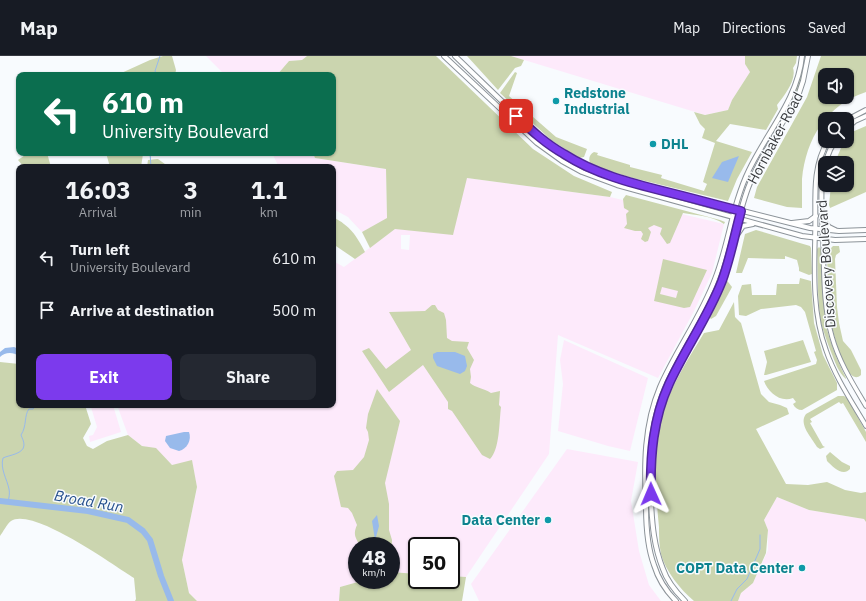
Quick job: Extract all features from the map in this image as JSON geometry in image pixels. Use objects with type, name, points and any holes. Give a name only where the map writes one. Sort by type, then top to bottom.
[{"type":"main road","points":[[444,56],[537,143],[577,170],[617,185],[756,224],[815,238],[850,240],[866,239]]},
{"type":"main road","points":[[455,56],[537,135],[564,155],[584,166],[615,178],[816,229],[839,231],[866,230]]},
{"type":"main road","name":"Hornbaker Road","points":[[676,601],[658,576],[648,544],[644,466],[647,434],[653,408],[660,388],[713,286],[721,264],[742,186],[751,166],[795,87],[800,72],[802,56]]},
{"type":"main road","name":"Hornbaker Road","points":[[685,601],[672,586],[665,574],[656,549],[652,524],[651,458],[652,441],[656,420],[674,372],[707,313],[718,289],[728,264],[747,189],[757,168],[799,93],[808,56]]},
{"type":"main road","points":[[854,116],[866,110]]},
{"type":"main road","points":[[854,124],[866,116]]},
{"type":"main road","name":"Discovery Boulevard","points":[[815,238],[815,187],[817,170],[824,148]]},
{"type":"main road","name":"Discovery Boulevard","points":[[823,239],[823,169],[831,148]]},
{"type":"main road","points":[[790,223],[809,221],[816,216]]},
{"type":"main road","points":[[822,219],[829,227],[839,231]]},
{"type":"main road","points":[[734,238],[743,226],[756,224]]},
{"type":"street","name":"Discovery Boulevard","points":[[815,238],[815,278],[820,330],[826,351],[834,369],[866,426]]},
{"type":"street","name":"Discovery Boulevard","points":[[823,239],[826,300],[832,338],[843,366],[866,406]]},
{"type":"shaded area","points":[[206,56],[307,56],[302,60],[289,61],[280,72],[222,72]]},
{"type":"shaded area","points":[[511,56],[745,56],[745,64],[750,72],[732,100],[728,110],[705,115]]},
{"type":"shaded area","points":[[274,156],[314,156],[315,158],[386,169],[387,219],[362,232],[348,217],[336,211],[336,164],[278,164]]},
{"type":"shaded area","points":[[467,178],[610,197],[724,224],[712,273],[694,311],[658,378],[558,335],[549,454],[466,577],[460,577],[460,537],[408,537],[408,573],[400,573],[400,537],[348,537],[348,585],[340,587],[339,601],[197,601],[189,593],[182,560],[197,488],[192,461],[172,465],[156,449],[142,446],[128,435],[118,408],[336,408],[336,263],[344,267]],"holes":[[[401,235],[410,235],[409,250],[401,249]]]},
{"type":"shaded area","points":[[564,340],[648,378],[630,451],[558,431],[563,384],[560,360]]},
{"type":"shaded area","points":[[91,408],[114,408],[121,432],[90,442],[89,436],[93,435],[97,427]]},
{"type":"shaded area","points":[[567,449],[638,462],[631,501],[639,551],[649,585],[661,601],[479,601],[471,584]]},
{"type":"shaded area","points":[[777,497],[809,510],[864,519],[866,522],[866,601],[738,601],[741,593],[753,583],[768,550],[768,530],[764,520]]},
{"type":"green space","points":[[163,56],[172,56],[176,72],[124,72]]},
{"type":"green space","points":[[307,56],[436,56],[533,149],[574,176],[612,192],[610,197],[467,178],[453,235],[395,229],[370,248],[362,232],[387,218],[386,169],[315,158],[314,156],[336,156],[336,72],[280,72],[289,61],[302,60]]},
{"type":"green space","points":[[467,56],[511,56],[524,60],[521,66],[515,68],[498,90]]},
{"type":"green space","points":[[745,56],[797,56],[796,63],[793,68],[794,73],[792,83],[777,105],[778,109],[766,130],[730,124],[716,141],[752,152],[737,179],[728,201],[633,178],[605,170],[590,163],[590,156],[594,152],[598,153],[597,155],[630,165],[630,167],[662,175],[661,178],[704,191],[707,184],[703,182],[715,143],[702,138],[705,129],[700,124],[694,112],[705,115],[728,110],[732,100],[750,72],[745,64]]},
{"type":"green space","points":[[804,56],[805,68],[798,91],[768,143],[771,134],[796,87]]},
{"type":"green space","points":[[821,56],[866,56],[866,92],[854,97],[854,68],[818,68],[818,104],[842,104],[832,112],[818,112],[818,128],[813,137],[804,164],[802,179],[802,208],[787,207],[754,198],[757,187],[807,97]]},
{"type":"green space","points":[[515,72],[517,73],[509,96],[556,137],[587,149],[584,157],[579,158],[551,140],[500,93]]},
{"type":"green space","points":[[866,126],[866,192],[830,208],[830,192],[854,192],[854,156],[838,156],[841,148],[854,148],[854,131]]},
{"type":"green space","points":[[24,156],[48,156],[50,164],[21,164],[18,160]]},
{"type":"green space","points":[[107,156],[143,156],[141,164],[109,164]]},
{"type":"green space","points":[[158,159],[165,164],[147,164],[148,160]]},
{"type":"green space","points":[[626,195],[725,222],[724,224],[720,221],[698,215],[683,213],[670,243],[667,244],[660,234],[662,228],[654,225],[648,228],[651,232],[648,241],[645,242],[641,239],[643,234],[641,231],[624,228],[627,224],[626,214],[629,211],[624,208],[623,199]]},
{"type":"green space","points":[[336,219],[352,232],[365,252],[355,259],[336,246]]},
{"type":"green space","points":[[756,230],[810,246],[812,274],[809,275],[799,271],[797,260],[785,256],[785,259],[748,258],[742,273],[736,273],[745,234]]},
{"type":"green space","points":[[833,246],[839,246],[840,252],[836,255],[835,259],[839,323],[843,341],[851,350],[861,370],[861,375],[858,377],[854,377],[850,374],[846,367],[839,352],[831,323],[828,295],[827,249],[830,249]]},
{"type":"green space","points":[[819,247],[822,250],[825,322],[834,351],[846,379],[835,363],[821,323],[817,249]]},
{"type":"green space","points":[[663,259],[707,270],[690,307],[684,308],[654,301]],"holes":[[[662,287],[678,291],[676,298],[660,294]]]},
{"type":"green space","points":[[725,278],[732,287],[716,316],[711,319],[708,316]]},
{"type":"green space","points":[[800,278],[811,281],[814,323],[823,355],[837,383],[837,390],[802,410],[795,407],[793,404],[796,402],[793,398],[784,399],[775,396],[768,389],[764,381],[816,364],[817,360],[814,352],[816,351],[805,312],[801,307],[796,305],[761,309],[746,316],[739,315],[738,296],[742,285],[751,284],[752,295],[776,295],[777,284],[799,284]]},
{"type":"green space","points":[[734,302],[735,317],[741,323],[761,394],[769,402],[787,408],[789,414],[756,429],[786,484],[808,485],[827,482],[845,490],[861,493],[866,492],[866,522],[864,519],[809,510],[777,497],[764,520],[768,530],[766,553],[753,583],[741,593],[738,601],[694,601],[674,580],[663,561],[661,554],[656,496],[656,451],[658,436],[665,406],[683,369],[704,333],[719,330]]},
{"type":"green space","points":[[432,305],[435,305],[438,310],[444,313],[447,338],[452,341],[469,342],[467,348],[474,360],[470,369],[470,383],[491,393],[500,391],[499,405],[501,407],[496,449],[490,459],[482,455],[452,411],[448,409],[448,402],[423,365],[389,392],[362,351],[369,348],[386,369],[411,350],[389,312],[425,311]]},
{"type":"green space","points":[[803,340],[811,362],[764,375],[767,362],[764,351]]},
{"type":"green space","points":[[0,362],[16,364],[16,408],[86,408],[91,424],[83,438],[87,446],[93,449],[107,441],[128,435],[142,446],[156,448],[172,465],[192,460],[197,487],[182,560],[189,593],[197,601],[135,601],[134,578],[73,539],[37,522],[22,519],[11,521],[0,536]]},
{"type":"green space","points":[[377,389],[400,421],[385,483],[389,504],[389,530],[391,537],[356,537],[355,531],[357,525],[348,508],[341,507],[334,476],[337,471],[353,470],[364,457],[369,440],[366,428],[368,414]]},
{"type":"green space","points":[[838,396],[844,396],[847,398],[866,432],[866,442],[843,403],[841,404],[839,402],[810,419],[812,422],[810,423],[825,447],[820,449],[817,447],[807,431],[804,418],[806,414]]},
{"type":"green space","points":[[830,452],[842,462],[850,466],[850,469],[841,472],[832,466],[827,461],[826,456]]},
{"type":"green space","points":[[400,573],[408,573],[408,589],[460,589],[460,577],[466,577],[462,601],[339,601],[340,587],[348,585],[348,589],[400,589]]},
{"type":"water","points":[[739,156],[728,182],[712,178],[722,162]]},
{"type":"water","points":[[5,348],[16,348],[16,355],[9,353],[0,357],[0,352]]},
{"type":"water","points":[[437,352],[455,352],[465,356],[467,366],[465,371],[460,374],[437,366],[433,358],[433,354]]},
{"type":"water","points":[[189,432],[190,435],[186,446],[179,451],[170,448],[165,441],[166,436]]},
{"type":"water","points":[[377,515],[379,526],[376,537],[375,537],[372,521]]},
{"type":"waterway","points":[[156,72],[160,56]]},
{"type":"waterway","points":[[150,156],[151,164]]},
{"type":"waterway","points":[[8,502],[9,491],[3,470],[3,458],[16,454],[22,450],[24,442],[21,435],[24,428],[26,414],[29,409],[34,408]]},
{"type":"waterway","name":"Broad Run","points":[[0,501],[88,511],[128,520],[143,531],[150,540],[161,576],[171,601]]},
{"type":"waterway","points":[[731,601],[737,589],[747,579],[760,549],[760,535]]},
{"type":"place","name":"Redstone Industrial","points":[[556,101]]},
{"type":"place","name":"DHL","points":[[653,144]]},
{"type":"place","name":"Data Center","points":[[548,520]]},
{"type":"place","name":"COPT Data Center","points":[[802,568]]},
{"type":"route","points":[[516,116],[551,146],[584,166],[615,178],[741,211],[722,282],[707,313],[674,372],[662,400],[652,441],[651,494]]}]
